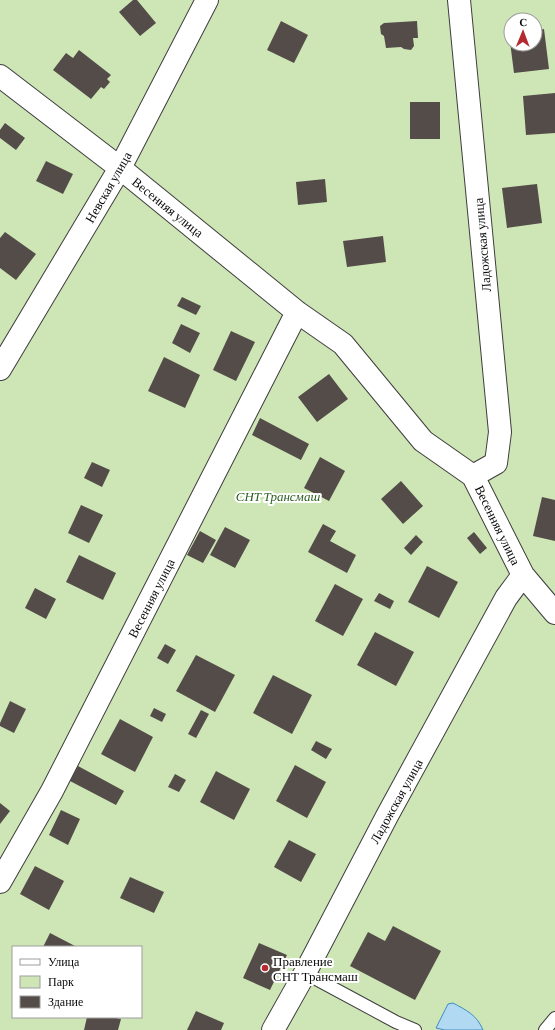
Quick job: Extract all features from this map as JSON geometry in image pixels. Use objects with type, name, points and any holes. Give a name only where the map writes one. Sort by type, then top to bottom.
[{"type":"street","name":"Невская улица","points":[[0,369],[120,168],[207,0]]},
{"type":"street","name":"Ладожская улица","points":[[459,0],[500,432],[496,463],[473,476]]},
{"type":"street","name":"Весенняя улица","points":[[0,76],[120,168],[297,312],[343,344],[423,441],[473,476],[523,575],[555,613]]},
{"type":"street","name":"Весенняя улица","points":[[0,882],[52,791],[297,312]]},
{"type":"street","name":"Ладожская улица","points":[[273,1030],[305,973],[387,816],[506,598],[523,575]]},
{"type":"lane","points":[[305,973],[396,1022],[414,1030]]},
{"type":"lane","points":[[545,1030],[555,1018]]},
{"type":"green space","name":"СНТ Трансмаш","points":[[0,0],[555,0],[555,1030],[0,1030]]},
{"type":"water","points":[[453,1003],[467,1011],[478,1020],[483,1030],[445,1030],[436,1028],[448,1004]]},
{"type":"building","points":[[133,0],[137,0],[156,23],[140,36],[119,12]]},
{"type":"building","points":[[281,21],[308,35],[294,63],[267,50]]},
{"type":"building","points":[[417,21],[418,38],[413,38],[414,46],[411,50],[401,47],[386,48],[384,36],[381,34],[380,26],[384,23]]},
{"type":"building","points":[[543,29],[549,69],[514,73],[511,52],[543,52]]},
{"type":"building","points":[[79,50],[111,75],[107,79],[110,82],[104,89],[101,87],[91,99],[53,70],[66,53],[73,58]]},
{"type":"building","points":[[555,93],[555,133],[526,135],[523,96]]},
{"type":"building","points":[[410,102],[440,102],[440,139],[410,139]]},
{"type":"building","points":[[5,123],[25,138],[16,150],[0,138],[0,130]]},
{"type":"building","points":[[46,161],[73,174],[63,194],[36,181]]},
{"type":"building","points":[[325,179],[327,202],[298,205],[296,182]]},
{"type":"building","points":[[537,184],[542,223],[507,228],[502,188]]},
{"type":"building","points":[[5,232],[36,254],[16,280],[0,268],[0,238]]},
{"type":"building","points":[[383,236],[386,262],[347,267],[343,241]]},
{"type":"building","points":[[182,297],[201,306],[196,315],[177,306]]},
{"type":"building","points":[[181,324],[200,333],[190,353],[172,343]]},
{"type":"building","points":[[231,331],[255,342],[236,381],[213,370]]},
{"type":"building","points":[[164,357],[200,375],[185,408],[148,391]]},
{"type":"building","points":[[329,374],[348,399],[317,422],[298,397]]},
{"type":"building","points":[[260,418],[309,444],[301,460],[252,435]]},
{"type":"building","points":[[320,457],[345,471],[329,501],[304,488]]},
{"type":"building","points":[[92,462],[110,470],[102,487],[84,478]]},
{"type":"building","points":[[401,481],[423,506],[403,524],[381,499]]},
{"type":"building","points":[[542,497],[555,500],[555,541],[533,536]]},
{"type":"building","points":[[81,505],[103,515],[89,543],[68,533]]},
{"type":"building","points":[[323,524],[336,531],[330,541],[356,555],[347,573],[308,552]]},
{"type":"building","points":[[225,527],[250,540],[235,568],[210,555]]},
{"type":"building","points":[[200,531],[216,540],[203,563],[187,555]]},
{"type":"building","points":[[474,532],[487,548],[480,554],[467,538]]},
{"type":"building","points":[[416,535],[423,542],[411,555],[404,548]]},
{"type":"building","points":[[79,555],[116,573],[103,600],[66,582]]},
{"type":"building","points":[[427,566],[458,582],[439,618],[408,602]]},
{"type":"building","points":[[335,584],[363,599],[343,636],[315,621]]},
{"type":"building","points":[[35,588],[56,599],[46,619],[25,608]]},
{"type":"building","points":[[379,593],[394,601],[390,609],[374,601]]},
{"type":"building","points":[[375,632],[414,652],[396,686],[357,665]]},
{"type":"building","points":[[165,644],[176,650],[168,664],[157,658]]},
{"type":"building","points":[[196,655],[235,675],[215,712],[176,691]]},
{"type":"building","points":[[273,675],[312,695],[292,734],[253,713]]},
{"type":"building","points":[[10,701],[26,709],[14,733],[0,726]]},
{"type":"building","points":[[154,708],[166,714],[162,722],[150,716]]},
{"type":"building","points":[[201,710],[209,714],[196,738],[188,734]]},
{"type":"building","points":[[120,719],[153,737],[135,772],[101,754]]},
{"type":"building","points":[[316,741],[332,749],[326,759],[311,750]]},
{"type":"building","points":[[295,765],[326,782],[307,818],[276,801]]},
{"type":"building","points":[[78,766],[124,791],[116,805],[70,781]]},
{"type":"building","points":[[216,771],[250,789],[234,820],[200,802]]},
{"type":"building","points":[[175,774],[186,780],[179,792],[168,787]]},
{"type":"building","points":[[0,803],[10,811],[0,824]]},
{"type":"building","points":[[61,810],[80,819],[68,845],[49,835]]},
{"type":"building","points":[[289,840],[316,854],[301,882],[274,867]]},
{"type":"building","points":[[35,866],[64,881],[49,910],[20,894]]},
{"type":"building","points":[[130,877],[164,892],[154,913],[120,898]]},
{"type":"building","points":[[393,926],[441,951],[415,1000],[350,966],[368,932],[385,941]]},
{"type":"building","points":[[50,933],[75,946],[44,946]]},
{"type":"building","points":[[259,943],[287,955],[270,990],[243,978]]},
{"type":"building","points":[[196,1011],[224,1023],[221,1030],[187,1030]]},
{"type":"building","points":[[87,1018],[121,1019],[118,1030],[84,1030]]},
{"type":"place","name":"Правление СНТ Трансмаш","points":[[265,968]]}]
